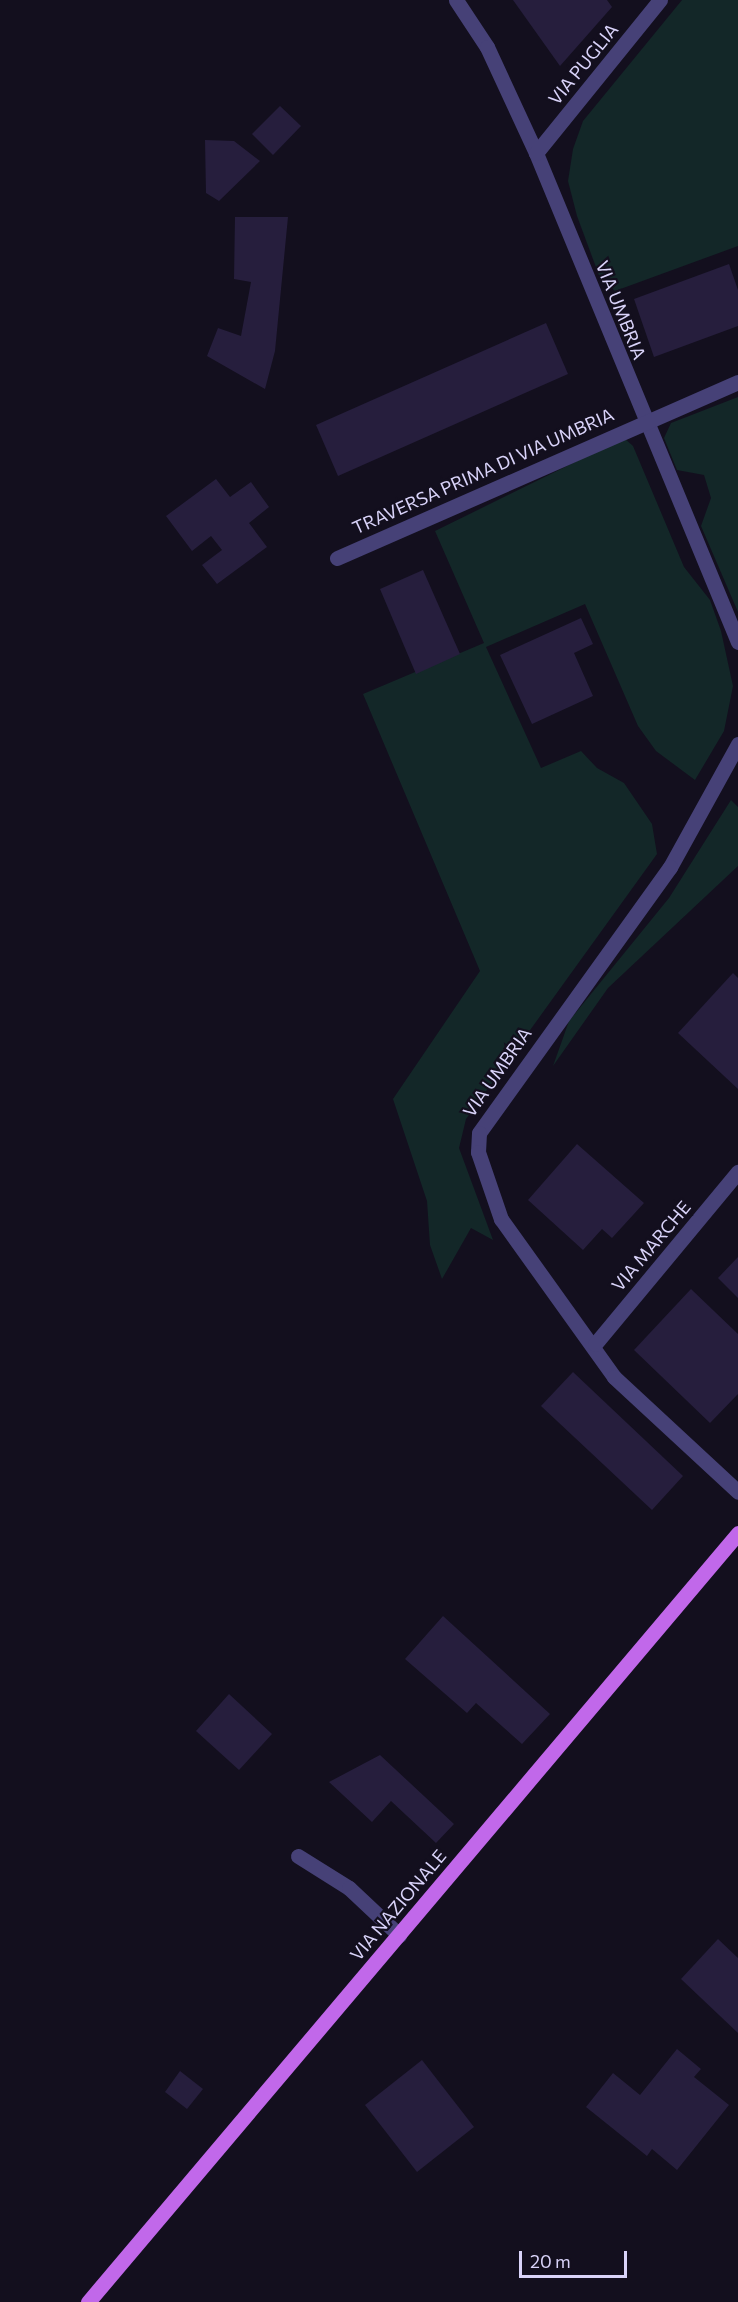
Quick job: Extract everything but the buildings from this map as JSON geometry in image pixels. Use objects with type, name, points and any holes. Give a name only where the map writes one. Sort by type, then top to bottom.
[{"type":"main road","name":"VIA NAZIONALE","points":[[88,2302],[738,1533]]},
{"type":"main road","points":[[103,2302],[111,2277]]},
{"type":"street","name":"VIA UMBRIA","points":[[456,0],[487,47],[536,153],[738,642]]},
{"type":"street","name":"VIA PUGLIA","points":[[536,153],[660,0]]},
{"type":"street","name":"TRAVERSA PRIMA DI VIA UMBRIA","points":[[337,558],[644,419],[738,382]]},
{"type":"street","name":"VIA UMBRIA","points":[[738,744],[670,867],[478,1133],[478,1152],[501,1219],[595,1344],[614,1377],[738,1492]]},
{"type":"street","name":"VIA MARCHE","points":[[595,1344],[738,1172]]},
{"type":"street","points":[[298,1856],[349,1888],[399,1935]]},
{"type":"green space","points":[[682,0],[738,0],[738,246],[615,291],[600,278],[577,216],[568,181],[573,149],[583,121]]},
{"type":"green space","points":[[738,397],[738,612],[701,526],[711,498],[704,475],[677,470],[664,438],[671,423]]},
{"type":"green space","points":[[624,438],[633,446],[684,567],[710,600],[721,631],[733,686],[724,731],[695,780],[656,751],[638,726],[585,604],[486,647],[541,768],[581,751],[597,768],[624,783],[652,824],[657,854],[466,1119],[459,1148],[493,1240],[471,1228],[442,1279],[430,1245],[427,1201],[393,1099],[480,971],[363,694],[484,643],[435,531]]},
{"type":"green space","points":[[731,800],[738,807],[738,866],[608,988],[553,1066],[569,1021],[669,898]]}]
